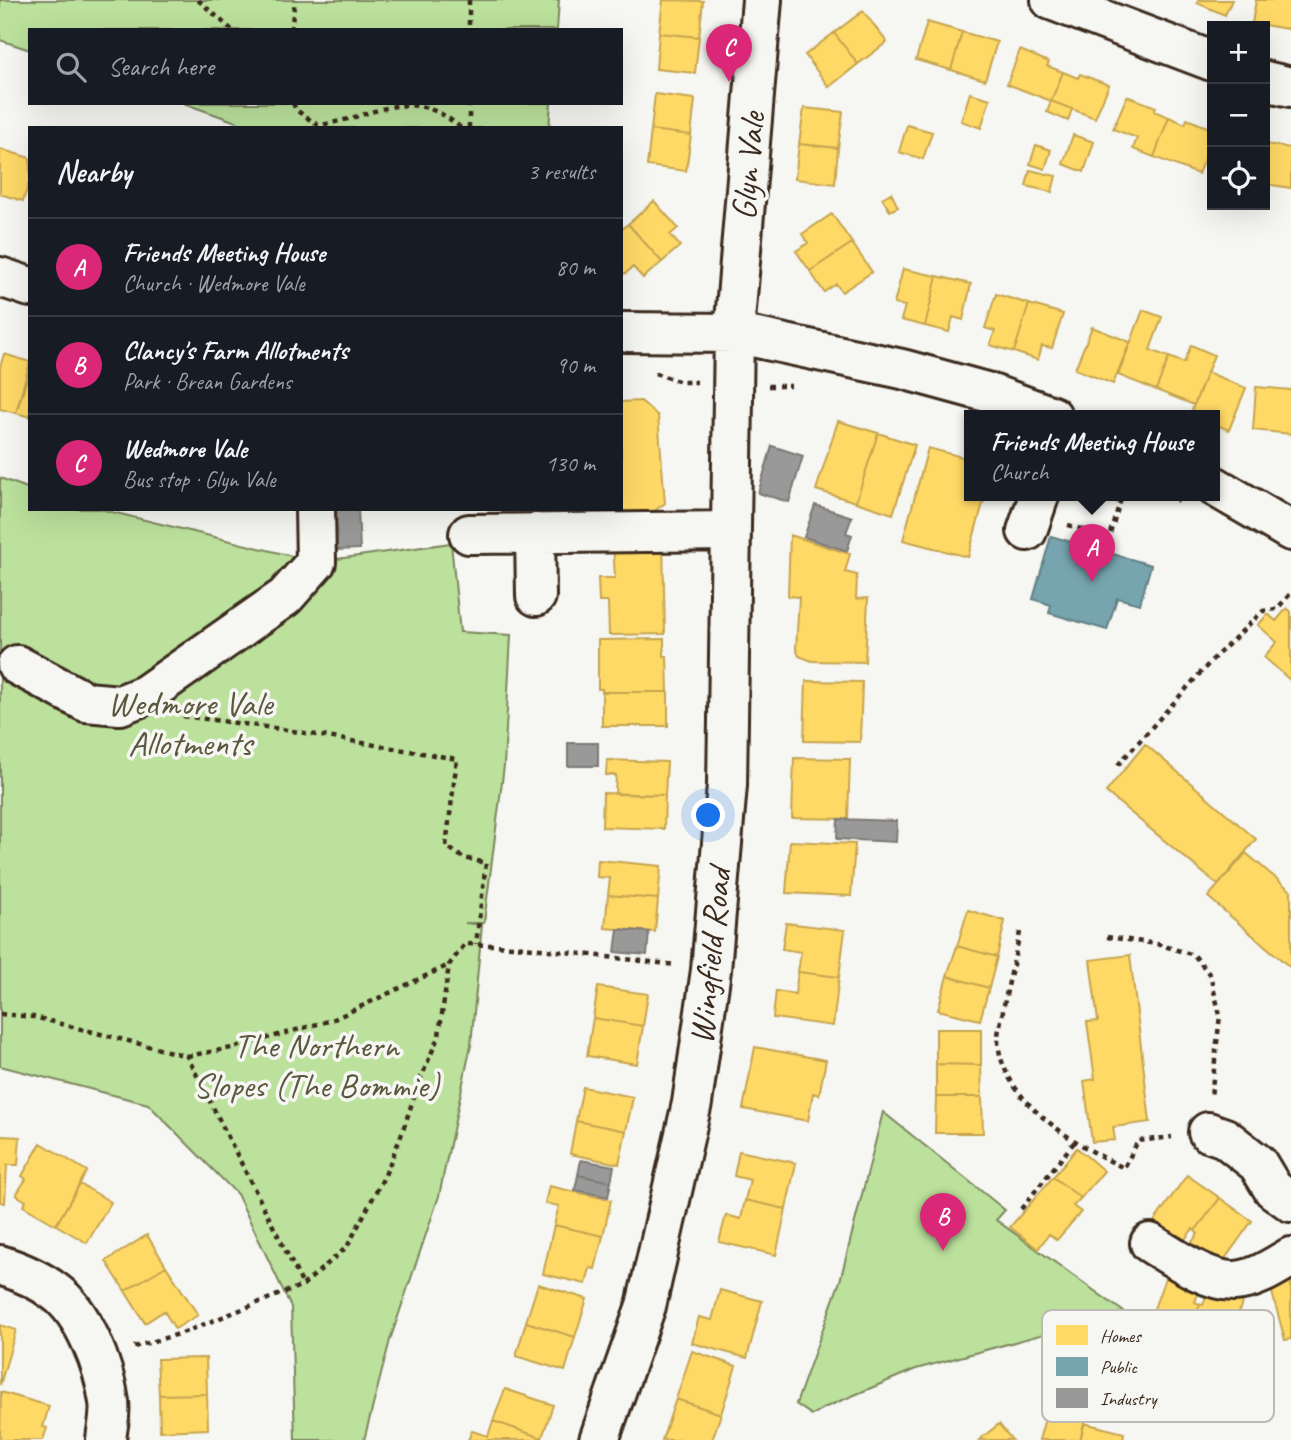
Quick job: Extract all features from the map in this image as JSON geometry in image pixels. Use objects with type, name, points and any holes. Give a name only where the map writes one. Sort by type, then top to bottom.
[{"type":"street","name":"Glyn Vale","points":[[734,333],[762,0]]},
{"type":"street","points":[[1051,0],[1207,59]]},
{"type":"street","points":[[1270,82],[1291,87]]},
{"type":"street","points":[[0,277],[28,285]]},
{"type":"street","points":[[623,332],[734,333],[902,369],[986,392],[1036,410]]},
{"type":"street","name":"Wingfield Road","points":[[599,1440],[646,1306],[692,1103],[711,970],[727,785],[734,333]]},
{"type":"street","points":[[1220,489],[1286,517]]},
{"type":"street","points":[[17,665],[86,702],[124,704],[145,695],[285,597],[316,562],[315,511]]},
{"type":"street","points":[[469,534],[731,531]]},
{"type":"street","points":[[535,533],[536,596]]},
{"type":"street","points":[[1208,1132],[1225,1138],[1258,1164],[1282,1196]]},
{"type":"street","points":[[1150,1243],[1199,1273],[1235,1281],[1266,1272],[1291,1257]]},
{"type":"street","points":[[0,1265],[30,1276],[57,1292],[80,1320],[98,1357],[110,1404],[106,1440]]},
{"type":"path","points":[[198,0],[230,28]]},
{"type":"path","points":[[291,28],[295,0]]},
{"type":"path","points":[[469,0],[469,28]]},
{"type":"path","points":[[294,105],[296,110],[318,125],[341,123],[380,107],[397,105]]},
{"type":"path","points":[[413,105],[434,108],[458,126]]},
{"type":"path","points":[[469,105],[469,126]]},
{"type":"path","points":[[341,123],[345,126]]},
{"type":"path","points":[[1104,552],[1120,501]]},
{"type":"path","points":[[1118,765],[1212,660],[1263,611],[1277,609],[1291,593]]},
{"type":"path","points":[[124,704],[163,714],[281,729],[457,759],[446,846],[464,858],[485,863],[475,944]]},
{"type":"path","points":[[1020,932],[998,1040],[1003,1068],[1017,1092],[1048,1120],[1098,1155],[1124,1168],[1138,1141],[1208,1132],[1220,1015],[1210,975],[1194,955],[1157,944],[1107,937]]},
{"type":"path","points":[[0,1014],[34,1017],[187,1056],[232,1048],[332,1020],[449,965],[466,944],[543,949],[711,970]]},
{"type":"path","points":[[98,1357],[182,1333],[303,1285],[347,1247],[385,1175],[439,1035],[449,965]]},
{"type":"path","points":[[187,1056],[303,1285]]},
{"type":"path","points":[[1021,1209],[1076,1140]]},
{"type":"green space","points":[[0,0],[559,0],[557,28],[28,28],[28,49],[0,40]]},
{"type":"green space","points":[[189,105],[551,105],[549,126],[247,126]]},
{"type":"green space","points":[[0,478],[28,488],[28,511],[108,511],[316,562],[451,543],[460,632],[511,635],[504,766],[484,923],[465,923],[482,925],[471,1045],[439,1196],[390,1340],[364,1440],[295,1440],[291,1307],[237,1194],[148,1104],[0,1066]]},
{"type":"green space","points":[[883,1112],[1005,1210],[996,1220],[1121,1310],[1042,1310],[1042,1334],[916,1369],[812,1415],[796,1404],[840,1281]]},
{"type":"building: Homes","points":[[663,0],[703,1],[699,37],[659,33]]},
{"type":"building: Homes","points":[[1198,0],[1232,0],[1225,15],[1197,3]]},
{"type":"building: Homes","points":[[1256,0],[1291,0],[1288,29],[1270,26],[1270,21],[1252,21]]},
{"type":"building: Homes","points":[[863,11],[887,42],[858,64],[834,33]]},
{"type":"building: Homes","points":[[927,22],[962,32],[951,70],[916,60]]},
{"type":"building: Homes","points":[[962,32],[997,42],[985,80],[951,70]]},
{"type":"building: Homes","points":[[659,33],[699,37],[695,73],[656,69]]},
{"type":"building: Homes","points":[[834,33],[858,64],[829,87],[805,55]]},
{"type":"building: Homes","points":[[1020,50],[1049,62],[1047,66],[1063,72],[1051,101],[1007,84]]},
{"type":"building: Homes","points":[[1063,72],[1078,78],[1080,74],[1109,85],[1095,118],[1051,101]]},
{"type":"building: Homes","points":[[970,93],[990,99],[981,128],[961,121]]},
{"type":"building: Homes","points":[[655,94],[695,99],[691,135],[651,130]]},
{"type":"building: Homes","points":[[1127,96],[1156,107],[1154,111],[1169,117],[1154,157],[1133,149],[1137,138],[1113,129]]},
{"type":"building: Homes","points":[[1051,101],[1072,109],[1068,121],[1047,112]]},
{"type":"building: Homes","points":[[804,108],[843,112],[838,148],[799,144]]},
{"type":"building: Homes","points":[[1169,117],[1185,124],[1187,119],[1207,127],[1207,152],[1198,174],[1154,157]]},
{"type":"building: Homes","points":[[907,125],[932,132],[923,159],[899,152]]},
{"type":"building: Homes","points":[[651,130],[691,135],[686,171],[647,166]]},
{"type":"building: Homes","points":[[1073,135],[1094,142],[1084,172],[1063,164]]},
{"type":"building: Homes","points":[[799,144],[838,148],[835,184],[795,179]]},
{"type":"building: Homes","points":[[1036,145],[1051,150],[1045,169],[1030,164]]},
{"type":"building: Homes","points":[[1270,145],[1291,148],[1291,188],[1270,185]]},
{"type":"building: Homes","points":[[0,149],[28,157],[28,186],[23,201],[0,194]]},
{"type":"building: Homes","points":[[1030,170],[1056,176],[1052,192],[1026,186]]},
{"type":"building: Homes","points":[[891,193],[898,207],[890,211],[882,198]]},
{"type":"building: Homes","points":[[654,201],[678,228],[670,235],[680,246],[662,262],[628,224]]},
{"type":"building: Homes","points":[[832,214],[852,243],[810,271],[796,251],[808,243],[802,234]]},
{"type":"building: Homes","points":[[628,224],[662,262],[643,278],[633,267],[625,274],[623,272],[623,228]]},
{"type":"building: Homes","points":[[852,243],[872,272],[842,292],[836,284],[824,292],[810,271]]},
{"type":"building: Homes","points":[[903,269],[937,276],[925,326],[901,320],[905,306],[894,304]]},
{"type":"building: Homes","points":[[937,276],[971,284],[963,320],[953,317],[949,332],[925,326]]},
{"type":"building: Homes","points":[[996,294],[1029,304],[1014,352],[990,345],[995,331],[985,328]]},
{"type":"building: Homes","points":[[1029,304],[1063,314],[1052,348],[1042,346],[1038,360],[1014,352]]},
{"type":"building: Homes","points":[[1143,310],[1162,317],[1150,350],[1169,357],[1156,390],[1118,375]]},
{"type":"building: Homes","points":[[1092,327],[1130,342],[1113,384],[1075,369]]},
{"type":"building: Homes","points":[[1191,345],[1214,355],[1194,405],[1156,390],[1169,357],[1184,363]]},
{"type":"building: Homes","points":[[4,354],[28,361],[16,413],[0,409],[0,367]]},
{"type":"building: Homes","points":[[1207,372],[1246,388],[1229,430],[1220,426],[1220,410],[1192,410]]},
{"type":"building: Homes","points":[[28,375],[28,416],[16,413]]},
{"type":"building: Homes","points":[[1256,387],[1291,390],[1291,434],[1253,430]]},
{"type":"building: Homes","points":[[641,401],[658,416],[665,503],[653,512],[606,515],[606,511],[623,511],[623,402]]},
{"type":"building: Homes","points":[[838,421],[878,433],[856,502],[816,490]]},
{"type":"building: Homes","points":[[878,433],[915,445],[893,514],[856,502]]},
{"type":"building: Homes","points":[[928,448],[964,457],[964,501],[984,501],[968,557],[903,540]]},
{"type":"building: Homes","points":[[790,535],[850,554],[845,572],[857,575],[856,599],[868,598],[865,662],[812,661],[799,656],[796,649],[799,597],[788,596]]},
{"type":"building: Homes","points":[[663,544],[665,634],[609,635],[608,602],[599,602],[598,578],[615,578],[613,545]]},
{"type":"building: Homes","points":[[1287,608],[1291,612],[1291,681],[1264,657],[1277,642],[1258,625],[1268,614],[1276,621]]},
{"type":"building: Homes","points":[[664,639],[668,692],[602,692],[602,689],[598,689],[598,640]]},
{"type":"building: Homes","points":[[806,681],[862,682],[860,742],[804,741]]},
{"type":"building: Homes","points":[[602,692],[668,692],[668,726],[602,726]]},
{"type":"building: Homes","points":[[1145,744],[1256,839],[1218,885],[1106,792]]},
{"type":"building: Homes","points":[[794,758],[850,759],[848,819],[792,818]]},
{"type":"building: Homes","points":[[607,760],[667,762],[665,795],[615,794],[616,775],[606,775]]},
{"type":"building: Homes","points":[[603,793],[665,795],[664,829],[602,827]]},
{"type":"building: Homes","points":[[790,841],[855,844],[851,896],[786,893]]},
{"type":"building: Homes","points":[[1246,853],[1291,891],[1291,968],[1208,897]]},
{"type":"building: Homes","points":[[598,860],[661,866],[658,899],[608,895],[610,878],[597,877]]},
{"type":"building: Homes","points":[[608,895],[658,899],[655,932],[605,928]]},
{"type":"building: Homes","points":[[968,910],[1005,921],[997,957],[957,946]]},
{"type":"building: Homes","points":[[786,923],[845,930],[839,977],[798,972],[801,952],[782,949]]},
{"type":"building: Homes","points":[[957,946],[997,957],[989,988],[947,976]]},
{"type":"building: Homes","points":[[1130,955],[1150,1122],[1113,1127],[1115,1140],[1092,1142],[1084,1081],[1095,1079],[1087,1022],[1098,1021],[1090,960]]},
{"type":"building: Homes","points":[[798,972],[839,977],[833,1026],[773,1018],[776,991],[795,994]]},
{"type":"building: Homes","points":[[947,976],[989,988],[980,1020],[938,1010]]},
{"type":"building: Homes","points":[[598,987],[648,994],[643,1026],[593,1018]]},
{"type":"building: Homes","points":[[593,1018],[643,1026],[637,1064],[587,1056]]},
{"type":"building: Homes","points":[[936,1029],[981,1029],[981,1065],[936,1064]]},
{"type":"building: Homes","points":[[755,1047],[826,1060],[819,1095],[813,1093],[808,1121],[743,1109]]},
{"type":"building: Homes","points":[[936,1064],[981,1065],[982,1097],[936,1097]]},
{"type":"building: Homes","points":[[583,1087],[633,1097],[626,1131],[576,1121]]},
{"type":"building: Homes","points":[[936,1097],[982,1097],[983,1133],[935,1133]]},
{"type":"building: Homes","points":[[576,1121],[626,1131],[619,1164],[570,1154]]},
{"type":"building: Homes","points":[[0,1136],[20,1137],[18,1165],[7,1165],[5,1203],[0,1202]]},
{"type":"building: Homes","points":[[41,1143],[87,1171],[56,1225],[23,1206],[26,1201],[16,1195],[26,1179],[22,1176]]},
{"type":"building: Homes","points":[[1077,1148],[1104,1171],[1081,1198],[1053,1177]]},
{"type":"building: Homes","points":[[739,1151],[796,1163],[786,1209],[745,1200],[750,1180],[734,1176]]},
{"type":"building: Homes","points":[[1187,1175],[1220,1198],[1195,1231],[1193,1229],[1182,1243],[1153,1223]]},
{"type":"building: Homes","points":[[1053,1177],[1081,1198],[1073,1206],[1081,1212],[1057,1240],[1049,1234],[1038,1249],[1010,1227]]},
{"type":"building: Homes","points":[[80,1184],[111,1202],[87,1243],[56,1225]]},
{"type":"building: Homes","points":[[549,1186],[611,1200],[603,1236],[554,1225],[559,1206],[545,1203]]},
{"type":"building: Homes","points":[[1220,1198],[1252,1221],[1219,1267],[1189,1246],[1198,1234],[1195,1231]]},
{"type":"building: Homes","points":[[745,1200],[786,1209],[776,1255],[719,1242],[726,1215],[741,1219]]},
{"type":"building: Homes","points":[[554,1225],[603,1236],[595,1269],[590,1268],[586,1284],[543,1274]]},
{"type":"building: Homes","points":[[147,1235],[166,1266],[125,1291],[106,1261]]},
{"type":"building: Homes","points":[[166,1266],[198,1315],[175,1329],[164,1311],[145,1323],[125,1291]]},
{"type":"building: Homes","points":[[1167,1273],[1201,1285],[1195,1302],[1200,1304],[1198,1310],[1154,1310]]},
{"type":"building: Homes","points":[[1291,1279],[1291,1339],[1285,1340],[1270,1285]]},
{"type":"building: Homes","points":[[538,1284],[587,1299],[575,1337],[526,1322]]},
{"type":"building: Homes","points":[[1209,1288],[1243,1300],[1239,1310],[1198,1310],[1200,1304],[1203,1305]]},
{"type":"building: Homes","points":[[720,1290],[762,1301],[747,1358],[692,1343],[699,1317],[712,1320]]},
{"type":"building: Homes","points":[[526,1322],[575,1337],[565,1371],[516,1356]]},
{"type":"building: Homes","points":[[0,1325],[16,1330],[0,1385]]},
{"type":"building: Homes","points":[[692,1351],[736,1366],[721,1414],[676,1399]]},
{"type":"building: Homes","points":[[206,1358],[207,1394],[159,1395],[157,1359]]},
{"type":"building: Homes","points":[[505,1389],[553,1405],[542,1438],[493,1421]]},
{"type":"building: Homes","points":[[1,1392],[49,1406],[43,1427],[47,1428],[43,1440],[0,1440]]},
{"type":"building: Homes","points":[[207,1394],[208,1429],[160,1431],[159,1395]]},
{"type":"building: Homes","points":[[676,1399],[721,1414],[712,1440],[662,1440]]},
{"type":"building: Homes","points":[[493,1421],[542,1438],[468,1440],[472,1431],[488,1436]]},
{"type":"building: Homes","points":[[1044,1422],[1085,1422],[1080,1440],[1039,1440]]},
{"type":"building: Homes","points":[[1084,1423],[1124,1433],[1123,1440],[1080,1440]]},
{"type":"building: Homes","points":[[999,1424],[1012,1440],[979,1440]]},
{"type":"building: Public","points":[[1051,536],[1151,565],[1140,604],[1117,598],[1107,630],[1049,613],[1051,605],[1033,599]]},
{"type":"building: Industry","points":[[772,446],[803,456],[789,502],[758,493]]},
{"type":"building: Industry","points":[[815,505],[852,517],[846,533],[852,535],[847,551],[804,537]]},
{"type":"building: Industry","points":[[333,511],[358,511],[360,549],[335,550]]},
{"type":"building: Industry","points":[[568,743],[598,743],[598,766],[568,766]]},
{"type":"building: Industry","points":[[838,819],[897,821],[896,842],[837,839]]},
{"type":"building: Industry","points":[[618,929],[649,932],[647,955],[615,952]]},
{"type":"building: Industry","points":[[581,1160],[614,1166],[611,1182],[578,1175]]},
{"type":"building: Industry","points":[[578,1175],[611,1182],[608,1197],[575,1190]]},
{"type":"place","name":"Wedmore Vale","points":[[729,82]]},
{"type":"place","name":"Friends Meeting House","points":[[1092,582]]},
{"type":"place","name":"Clancy's Farm Allotments","points":[[943,1251]]},
{"type":"park label","name":"Wedmore Vale Allotments","points":[[190,723]]},
{"type":"park label","name":"The Northern Slopes (The Bommie)","points":[[316,1065]]}]
